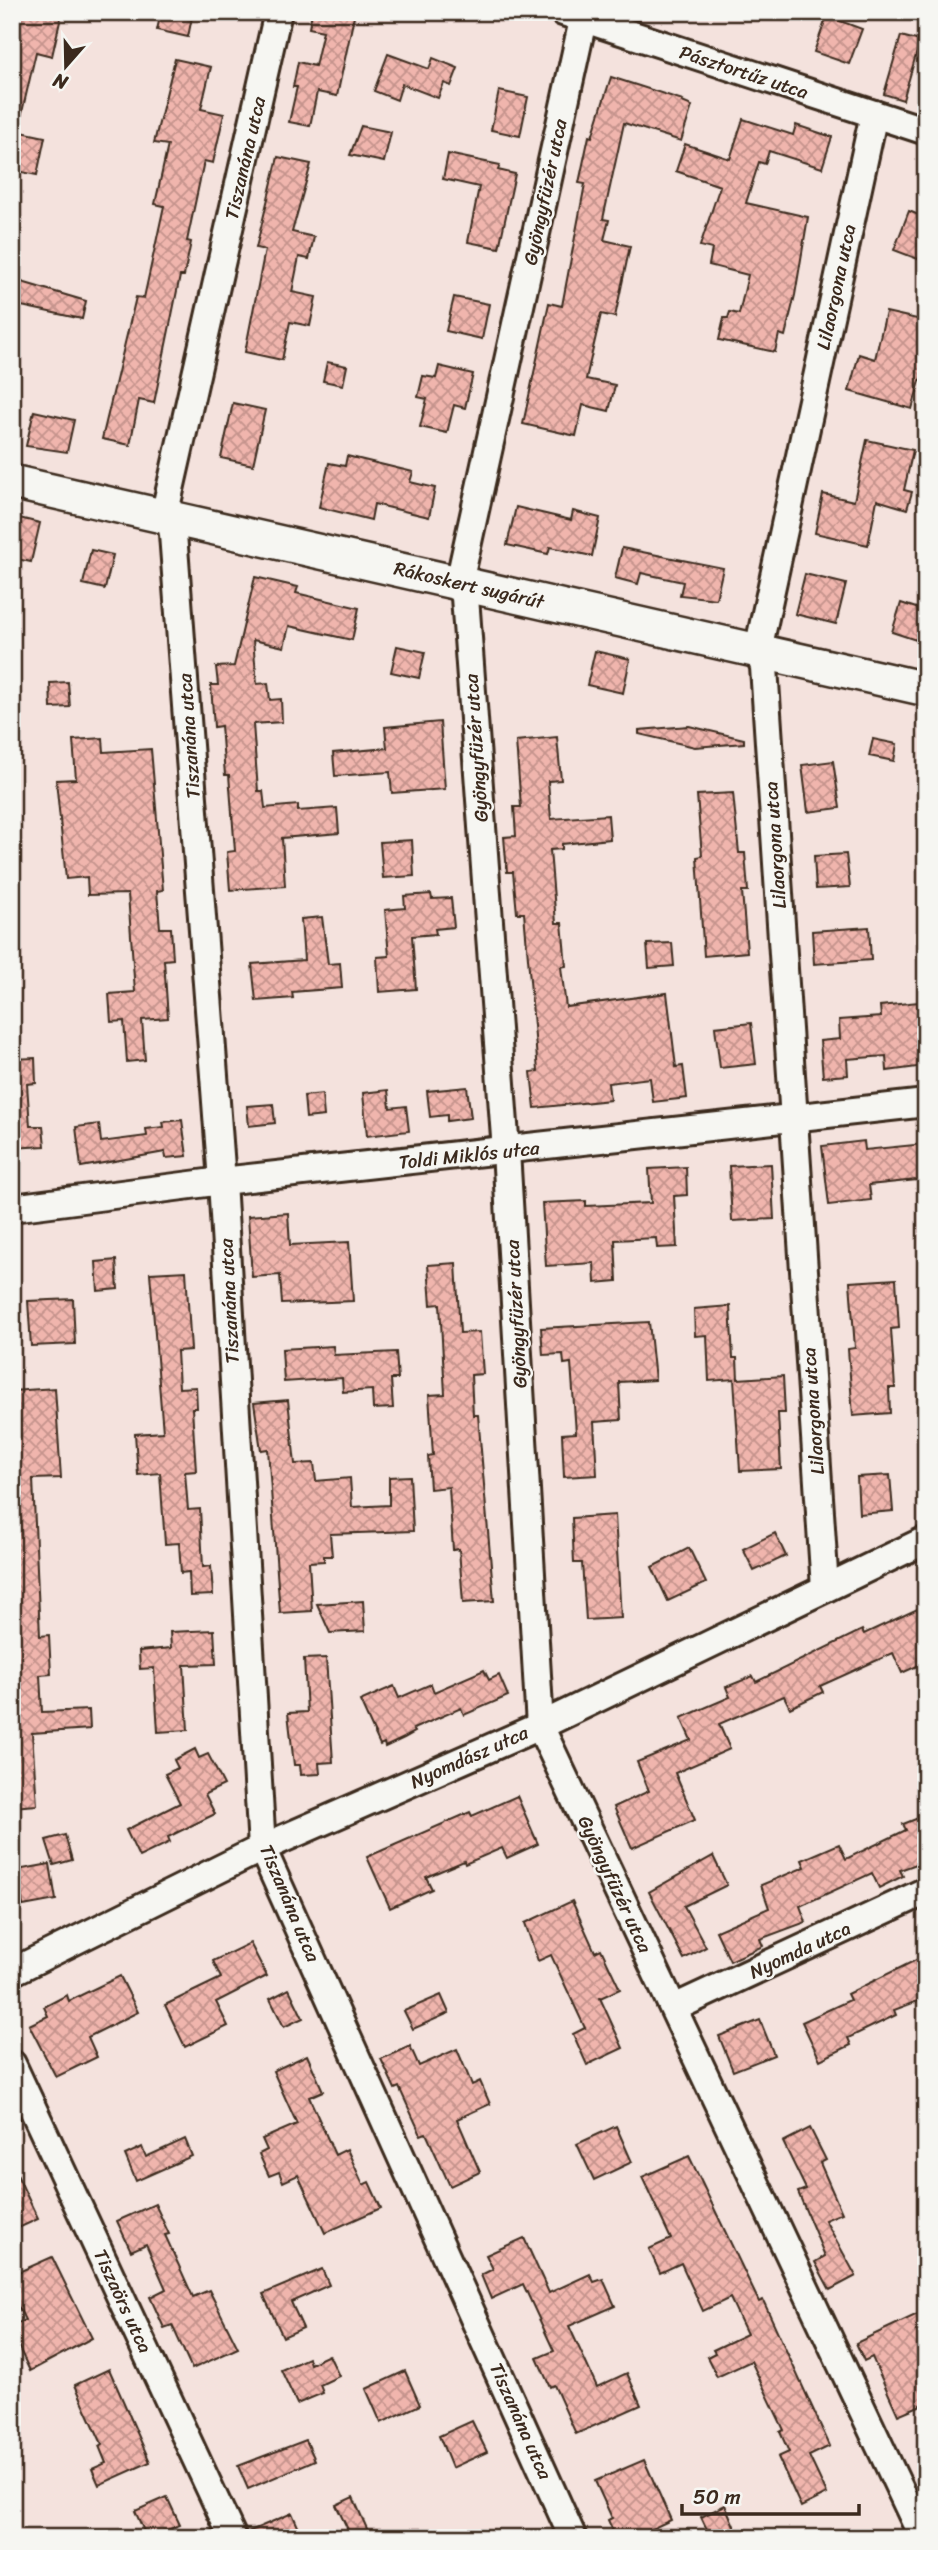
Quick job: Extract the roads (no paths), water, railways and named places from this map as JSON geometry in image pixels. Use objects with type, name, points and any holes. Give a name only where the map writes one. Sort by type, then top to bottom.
[{"type":"street","name":"Tiszanána utca","points":[[278,12],[167,503],[173,534],[222,1181],[262,1848],[573,2538]]},
{"type":"street","name":"Pásztortűz utca","points":[[573,16],[926,131]]},
{"type":"street","name":"Gyöngyfüzér utca","points":[[573,16],[459,583],[465,597],[506,1151],[540,1726],[923,2538]]},
{"type":"street","name":"Lilaorgona utca","points":[[825,1588],[764,667],[758,650],[874,114]]},
{"type":"street","name":"Rákoskert sugárút","points":[[12,482],[926,689]]},
{"type":"street","name":"Toldi Miklós utca","points":[[12,1208],[222,1181],[926,1103]]},
{"type":"street","name":"Nyomdász utca","points":[[12,1972],[262,1848],[540,1726],[926,1540]]},
{"type":"street","name":"Nyomda utca","points":[[674,2008],[926,1891]]},
{"type":"street","name":"Tiszaörs utca","points":[[12,2064],[233,2538]]}]
